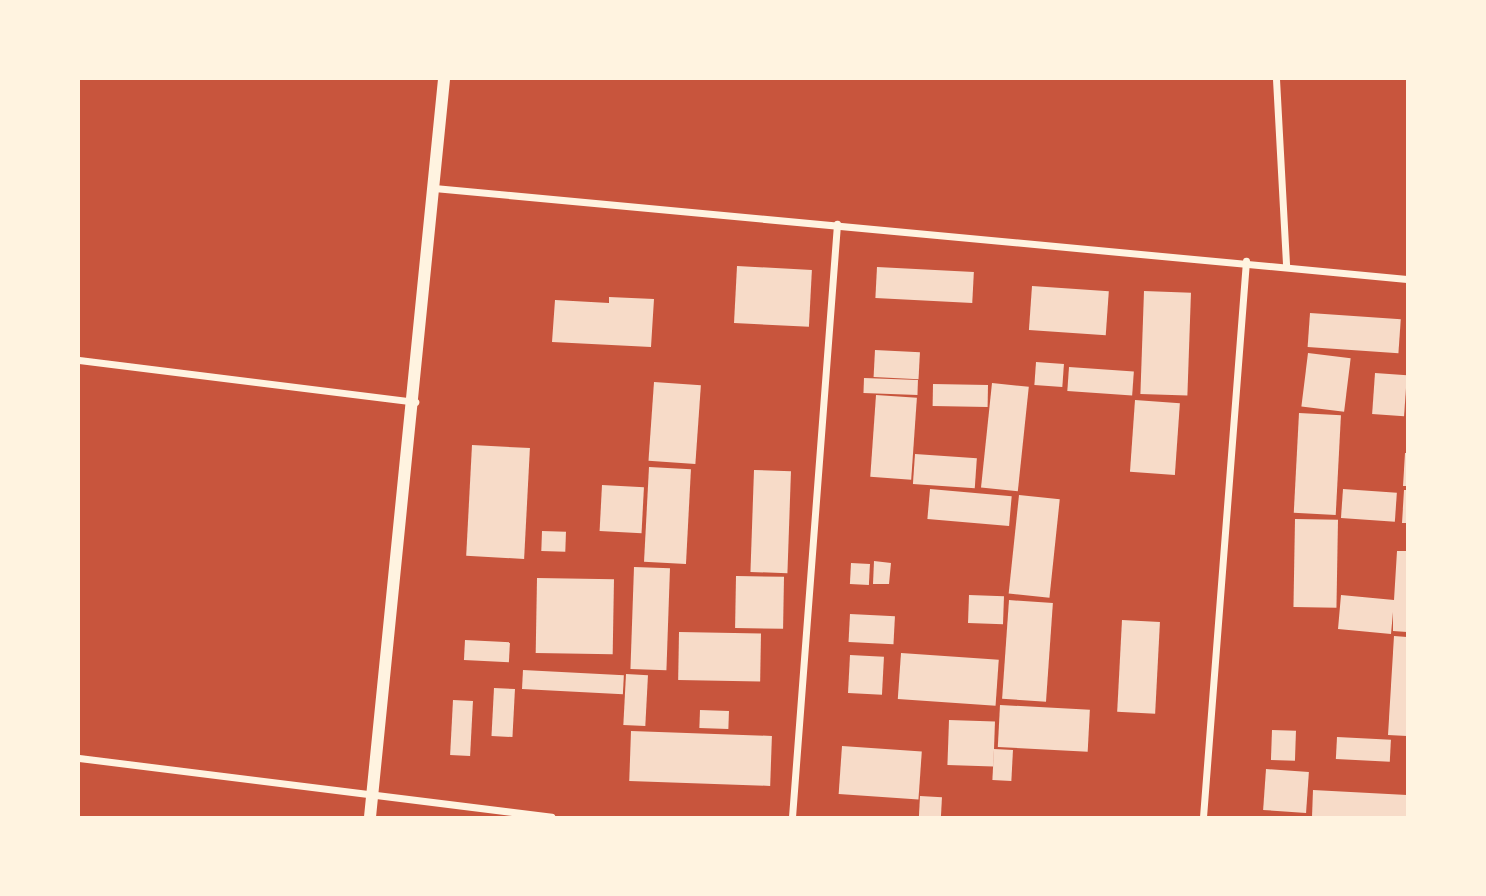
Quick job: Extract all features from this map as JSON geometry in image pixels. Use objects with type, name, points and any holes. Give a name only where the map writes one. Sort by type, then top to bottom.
[{"type":"street","points":[[370,817],[416,403],[444,79]]},
{"type":"street","points":[[1276,79],[1286,265]]},
{"type":"street","points":[[434,188],[1247,261],[1407,279]]},
{"type":"street","points":[[792,817],[836,224]]},
{"type":"street","points":[[1203,817],[1247,261]]},
{"type":"street","points":[[79,360],[416,403]]},
{"type":"street","points":[[79,758],[372,798],[551,817]]},
{"type":"building","points":[[737,266],[812,270],[809,327],[734,323]]},
{"type":"building","points":[[877,267],[974,272],[972,303],[875,298]]},
{"type":"building","points":[[1032,286],[1109,291],[1106,335],[1029,330]]},
{"type":"building","points":[[1144,291],[1191,293],[1187,396],[1140,394]]},
{"type":"building","points":[[609,297],[654,299],[651,347],[552,342],[555,300],[609,303]]},
{"type":"building","points":[[1310,313],[1401,319],[1398,353],[1308,347]]},
{"type":"building","points":[[875,350],[920,352],[919,379],[874,377]]},
{"type":"building","points":[[1308,353],[1351,358],[1344,412],[1301,407]]},
{"type":"building","points":[[1036,362],[1064,364],[1062,387],[1034,385]]},
{"type":"building","points":[[1069,367],[1134,372],[1132,395],[1067,391]]},
{"type":"building","points":[[1375,373],[1407,375],[1404,416],[1372,414]]},
{"type":"building","points":[[864,378],[918,380],[917,395],[863,393]]},
{"type":"building","points":[[654,382],[701,385],[695,464],[648,461]]},
{"type":"building","points":[[992,383],[1029,387],[1018,491],[981,487]]},
{"type":"building","points":[[933,384],[988,385],[988,407],[933,406]]},
{"type":"building","points":[[876,395],[917,398],[911,480],[870,477]]},
{"type":"building","points":[[1135,400],[1180,403],[1175,475],[1130,472]]},
{"type":"building","points":[[1299,413],[1341,415],[1336,515],[1294,513]]},
{"type":"building","points":[[472,445],[530,448],[524,559],[466,556]]},
{"type":"building","points":[[1405,453],[1407,486],[1403,486]]},
{"type":"building","points":[[915,454],[977,458],[975,488],[913,484]]},
{"type":"building","points":[[649,467],[691,469],[686,564],[644,562]]},
{"type":"building","points":[[754,470],[791,471],[787,573],[750,572]]},
{"type":"building","points":[[602,485],[644,487],[642,533],[600,531]]},
{"type":"building","points":[[930,489],[1012,496],[1009,526],[927,519]]},
{"type":"building","points":[[1343,489],[1397,493],[1395,522],[1341,518]]},
{"type":"building","points":[[1404,490],[1407,490],[1407,523],[1402,523]]},
{"type":"building","points":[[1019,495],[1060,499],[1049,598],[1009,593]]},
{"type":"building","points":[[1295,519],[1338,520],[1336,608],[1293,607]]},
{"type":"building","points":[[542,531],[566,532],[565,552],[541,551]]},
{"type":"building","points":[[1397,551],[1407,551],[1407,632],[1393,631],[1393,612],[1391,634],[1338,629],[1341,595],[1394,600]]},
{"type":"building","points":[[874,561],[891,563],[889,584],[873,584]]},
{"type":"building","points":[[851,563],[870,564],[869,585],[850,584]]},
{"type":"building","points":[[634,567],[670,568],[666,670],[630,669]]},
{"type":"building","points":[[736,576],[784,577],[783,629],[735,628]]},
{"type":"building","points":[[537,578],[614,579],[613,654],[536,653]]},
{"type":"building","points":[[969,595],[1004,596],[1003,624],[968,623]]},
{"type":"building","points":[[1009,600],[1053,603],[1046,702],[1002,699]]},
{"type":"building","points":[[850,614],[895,616],[893,644],[849,642]]},
{"type":"building","points":[[1122,620],[1160,622],[1155,714],[1117,712]]},
{"type":"building","points":[[679,632],[761,633],[760,681],[678,680]]},
{"type":"building","points":[[1394,636],[1407,637],[1407,736],[1388,735]]},
{"type":"building","points":[[465,640],[510,642],[509,662],[464,660]]},
{"type":"building","points":[[901,653],[999,660],[996,706],[898,699]]},
{"type":"building","points":[[850,655],[884,657],[882,695],[848,693]]},
{"type":"building","points":[[523,670],[624,675],[623,694],[522,689]]},
{"type":"building","points":[[626,674],[648,675],[645,726],[623,725]]},
{"type":"building","points":[[494,688],[515,689],[512,737],[491,736]]},
{"type":"building","points":[[453,700],[473,701],[470,756],[450,755]]},
{"type":"building","points":[[1000,705],[1090,710],[1088,752],[998,747]]},
{"type":"building","points":[[700,710],[729,711],[728,729],[699,728]]},
{"type":"building","points":[[949,720],[995,722],[993,767],[947,765]]},
{"type":"building","points":[[1272,730],[1296,731],[1295,761],[1271,760]]},
{"type":"building","points":[[631,731],[772,736],[770,786],[629,781]]},
{"type":"building","points":[[1337,737],[1391,740],[1390,762],[1336,759]]},
{"type":"building","points":[[842,746],[922,752],[918,799],[839,794]]},
{"type":"building","points":[[994,749],[1013,750],[1011,781],[992,780]]},
{"type":"building","points":[[1266,769],[1309,772],[1306,813],[1263,810]]},
{"type":"building","points":[[1313,790],[1407,795],[1407,817],[1312,817]]},
{"type":"building","points":[[920,796],[942,797],[941,817],[919,817]]}]
